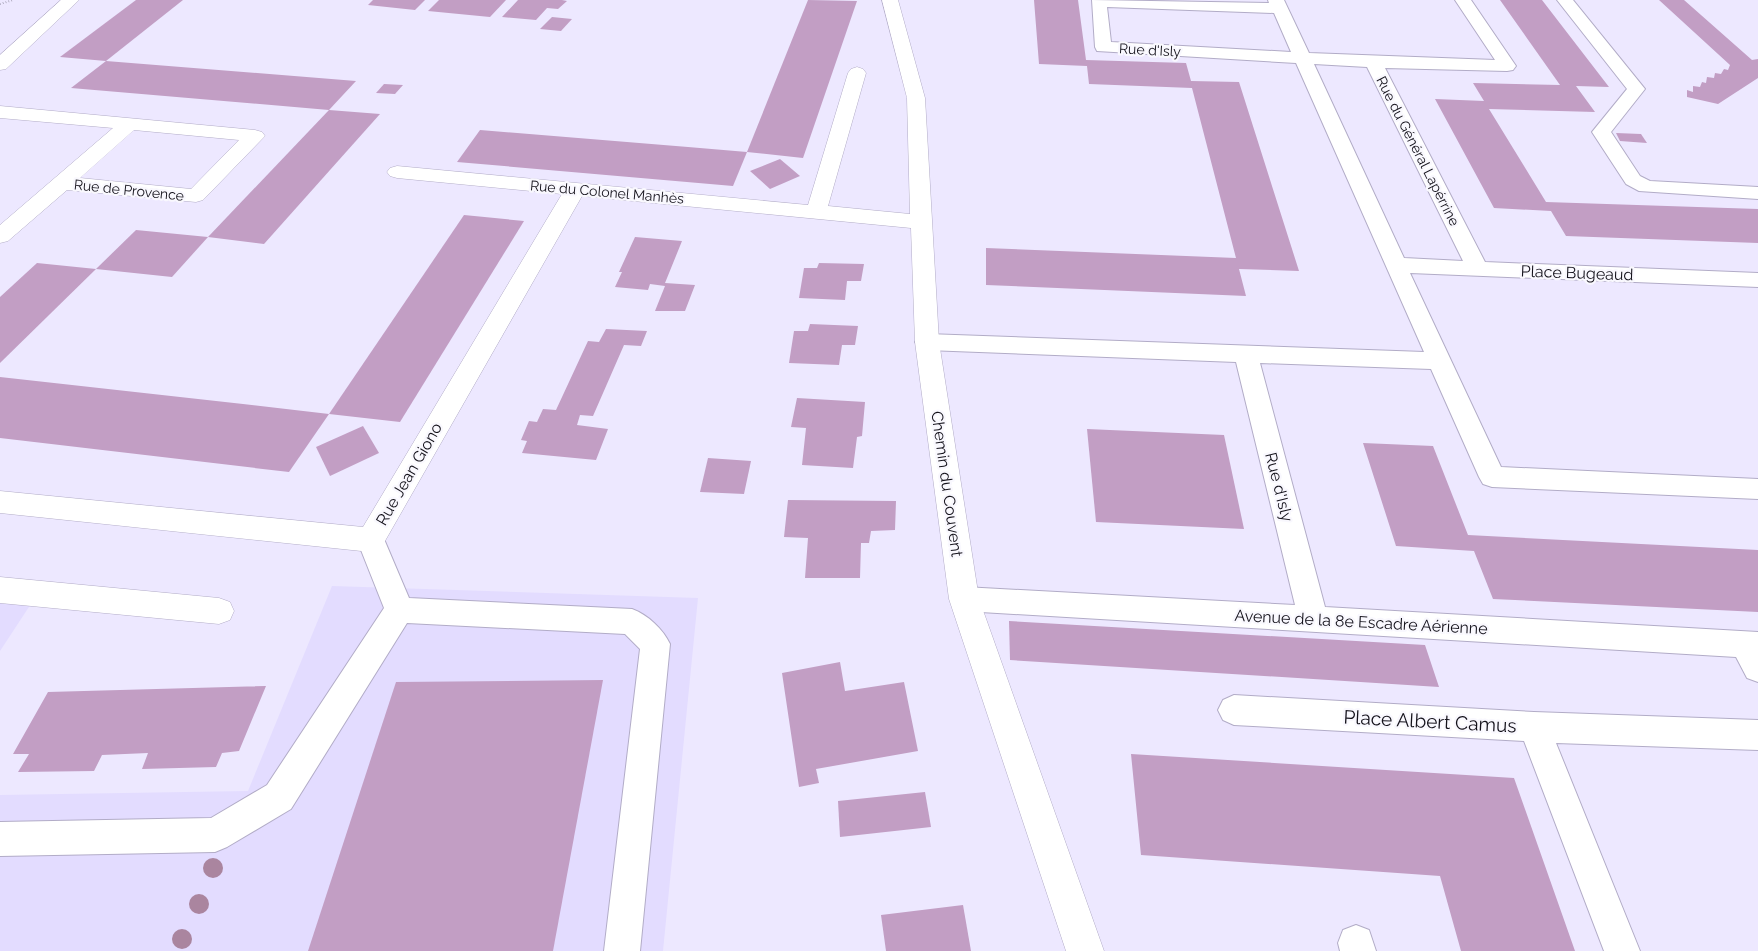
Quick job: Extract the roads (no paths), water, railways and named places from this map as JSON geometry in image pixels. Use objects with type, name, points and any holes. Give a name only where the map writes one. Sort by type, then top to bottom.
[{"type":"street","points":[[0,65],[71,0]]},
{"type":"street","name":"Chemin du Couvent","points":[[890,0],[916,98],[927,342],[964,599],[1085,951]]},
{"type":"street","points":[[816,212],[858,73]]},
{"type":"street","name":"Rue de Provence","points":[[0,112],[255,136],[196,196],[62,183]]},
{"type":"street","name":"Rue de Provence","points":[[0,236],[130,124]]},
{"type":"street","name":"Rue du Colonel Manhès","points":[[397,172],[922,222]]},
{"type":"street","name":"Rue Jean Giono","points":[[0,502],[371,540],[575,189]]},
{"type":"street","points":[[0,590],[218,611]]},
{"type":"lane","name":"Rue du Général Lapérrine","points":[[1463,0],[1507,66],[1373,62],[1478,269]]},
{"type":"lane","points":[[1566,0],[1636,89],[1601,132],[1632,180],[1646,187],[1758,193]]},
{"type":"lane","name":"Rue d'Isly","points":[[1303,58],[1103,47],[1099,2],[1278,4],[1303,58],[1492,477],[1758,489]]},
{"type":"lane","points":[[1303,58],[1373,62]]},
{"type":"lane","name":"Place Bugeaud","points":[[1397,266],[1758,280]]},
{"type":"lane","points":[[927,342],[1440,361]]},
{"type":"lane","name":"Rue d'Isly","points":[[1246,354],[1313,619]]},
{"type":"lane","points":[[371,540],[399,610]]},
{"type":"lane","name":"Avenue de la 8e Escadre Aérienne","points":[[964,599],[1313,619],[1754,653]]},
{"type":"lane","points":[[0,840],[215,834],[279,797],[399,610]]},
{"type":"lane","points":[[399,610],[632,622],[655,644],[622,951]]},
{"type":"lane","name":"Place Albert Camus","points":[[1234,710],[1534,727],[1622,951]]},
{"type":"lane","points":[[1534,727],[1758,735]]}]
